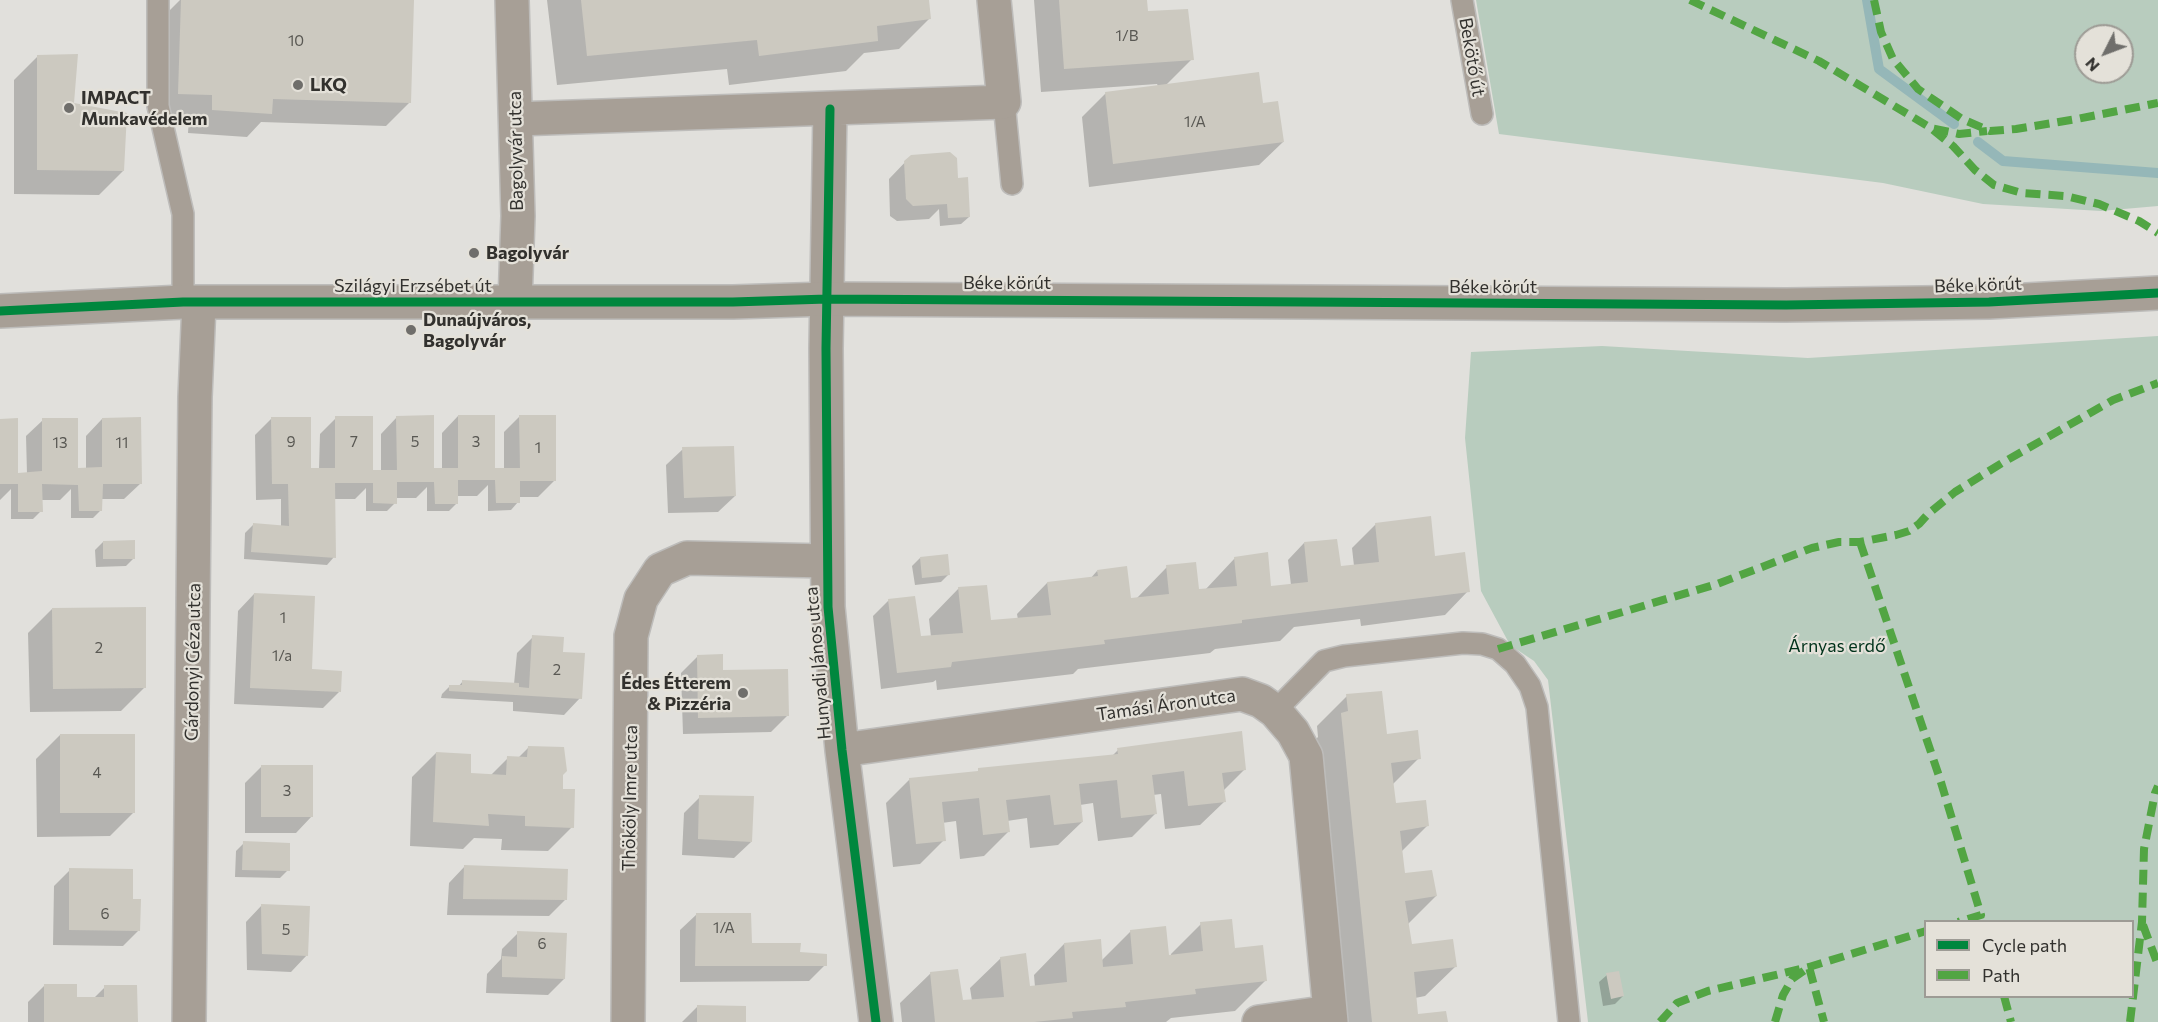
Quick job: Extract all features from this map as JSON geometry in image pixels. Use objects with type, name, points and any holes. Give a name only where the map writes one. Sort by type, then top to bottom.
[{"type":"street","name":"Bagolyvár utca","points":[[512,0],[518,216],[515,303]]},
{"type":"street","points":[[516,119],[1004,102],[994,0]]},
{"type":"street","name":"Hunyadi János utca","points":[[830,109],[827,299],[828,608],[842,750],[876,1022]]},
{"type":"street","name":"Béke körút","points":[[827,299],[1786,305],[1989,302],[2158,293]]},
{"type":"street","name":"Szilágyi Erzsébet út","points":[[0,310],[191,303],[733,302],[827,299]]},
{"type":"street","name":"Gárdonyi Géza utca","points":[[189,1022],[195,397],[191,303]]},
{"type":"street","name":"Thököly Imre utca","points":[[628,1022],[631,636],[641,599],[660,570],[687,558],[827,561]]},
{"type":"street","name":"Tamási Áron utca","points":[[842,750],[1242,694],[1261,701],[1275,711],[1293,732],[1306,756],[1331,1017]]},
{"type":"street","points":[[1258,1022],[1331,1017]]},
{"type":"lane","points":[[158,0],[158,106],[183,214],[191,303]]},
{"type":"lane","name":"Bekötő út","points":[[1462,0],[1482,114]]},
{"type":"lane","points":[[1004,102],[1012,184]]},
{"type":"lane","points":[[1275,711],[1324,661],[1344,656],[1463,643],[1482,644],[1498,649],[1515,664],[1530,686],[1537,707],[1569,1022]]},
{"type":"green space","points":[[1476,0],[2158,0],[2158,206],[2101,211],[1983,204],[1883,183],[1499,134]]},
{"type":"green space","name":"Árnyas erdő","points":[[2158,336],[2158,1022],[1588,1022],[1548,680],[1534,661],[1510,645],[1481,591],[1465,438],[1471,352],[1602,346],[1808,358]]},
{"type":"building","points":[[181,0],[414,0],[411,103],[273,99],[272,114],[212,110],[212,95],[178,94]]},
{"type":"building","points":[[581,0],[929,0],[931,19],[877,26],[878,41],[759,56],[757,40],[587,56]]},
{"type":"building","points":[[1059,0],[1147,0],[1148,11],[1188,9],[1194,60],[1064,69]]},
{"type":"building","name":"IMPACT Munkavédelem","points":[[78,54],[74,103],[127,113],[124,171],[37,170],[37,55]]},
{"type":"building","points":[[1259,72],[1263,103],[1278,101],[1284,142],[1113,164],[1105,92]]},
{"type":"building","points":[[950,152],[957,158],[958,178],[968,177],[970,217],[948,218],[947,204],[913,206],[906,199],[904,161],[911,155]]},
{"type":"building","points":[[434,415],[434,468],[458,468],[458,415],[495,415],[495,468],[520,468],[519,415],[556,415],[556,481],[520,481],[520,503],[496,503],[495,480],[458,480],[458,504],[435,504],[434,482],[397,482],[397,504],[373,503],[373,483],[335,483],[336,558],[251,552],[253,523],[289,526],[288,484],[272,484],[271,417],[311,417],[311,468],[335,468],[335,416],[373,416],[373,470],[397,470],[396,416]]},
{"type":"building","points":[[141,417],[142,484],[103,484],[102,511],[79,511],[78,485],[42,484],[43,512],[18,512],[18,484],[0,484],[0,419],[18,418],[18,473],[42,471],[42,418],[78,418],[78,468],[102,467],[102,418]]},
{"type":"building","points":[[734,446],[736,496],[684,498],[682,447]]},
{"type":"building","points":[[1431,516],[1435,556],[1465,552],[1470,592],[1242,620],[1242,623],[1104,640],[1105,644],[952,662],[951,667],[897,673],[888,599],[915,596],[921,636],[963,633],[958,587],[987,585],[991,620],[1051,615],[1047,582],[1098,576],[1097,570],[1127,566],[1131,598],[1169,594],[1166,565],[1196,562],[1199,589],[1237,586],[1234,557],[1268,552],[1271,586],[1308,582],[1304,542],[1337,539],[1341,566],[1379,562],[1375,523]]},
{"type":"building","points":[[135,540],[135,559],[103,559],[103,541]]},
{"type":"building","points":[[948,554],[950,575],[922,578],[920,557]]},
{"type":"building","points":[[254,593],[315,596],[312,669],[342,671],[341,692],[250,688]]},
{"type":"building","points":[[146,607],[146,688],[53,689],[52,608]]},
{"type":"building","points":[[532,635],[564,637],[563,652],[585,653],[582,699],[449,691],[449,685],[462,685],[462,680],[519,683],[519,687],[529,688]]},
{"type":"building","name":"Édes Étterem & Pizzéria","points":[[723,654],[723,670],[788,669],[789,716],[698,718],[697,655]]},
{"type":"building","points":[[1382,691],[1387,734],[1418,730],[1421,759],[1391,763],[1396,803],[1426,800],[1429,826],[1400,831],[1405,873],[1432,870],[1437,896],[1405,901],[1412,944],[1453,939],[1457,967],[1414,972],[1418,1014],[1446,1011],[1448,1022],[1372,1022],[1341,713],[1348,711],[1346,694]]},
{"type":"building","points":[[1242,731],[1246,770],[1222,773],[1226,802],[1188,806],[1184,771],[1152,775],[1157,814],[1121,818],[1117,780],[1079,784],[1083,822],[1054,825],[1050,795],[1006,800],[1010,832],[983,835],[979,798],[942,802],[946,841],[916,844],[909,778],[978,771],[978,768],[1118,754],[1117,748]]},
{"type":"building","points":[[60,734],[135,734],[135,813],[60,813]]},
{"type":"building","points":[[528,746],[564,747],[567,771],[563,775],[563,789],[575,789],[574,828],[525,826],[525,816],[488,814],[489,826],[433,822],[436,752],[471,754],[471,773],[506,775],[507,756],[527,757]]},
{"type":"building","points":[[261,765],[313,765],[313,817],[261,817]]},
{"type":"building","points":[[699,795],[754,796],[752,842],[698,839]]},
{"type":"building","points":[[243,841],[290,843],[290,871],[242,870]]},
{"type":"building","points":[[464,865],[568,869],[567,900],[463,899]]},
{"type":"building","points":[[69,868],[133,869],[133,899],[141,899],[140,931],[69,930]]},
{"type":"building","points":[[261,904],[310,906],[308,956],[262,954]]},
{"type":"building","points":[[696,913],[751,913],[752,943],[801,943],[800,952],[827,954],[827,966],[695,966]]},
{"type":"building","points":[[1232,919],[1235,948],[1263,945],[1267,981],[1195,989],[1196,994],[1125,1002],[1126,1007],[1072,1012],[1073,1018],[1034,1022],[935,1022],[930,972],[958,969],[963,1000],[1004,997],[1000,957],[1026,953],[1030,986],[1067,982],[1064,943],[1101,939],[1103,967],[1133,964],[1130,930],[1166,926],[1169,955],[1203,951],[1200,922]]},
{"type":"building","points":[[517,931],[567,933],[565,979],[502,977],[502,956],[517,957]]},
{"type":"building","points":[[1619,971],[1624,996],[1611,999],[1606,973]]},
{"type":"building","points":[[44,984],[77,984],[77,997],[104,997],[104,985],[137,985],[138,1022],[44,1022]]},
{"type":"building","points":[[697,1005],[746,1006],[746,1022],[697,1022]]},
{"type":"waterway","points":[[1867,0],[1879,69],[1954,124]]},
{"type":"waterway","points":[[1978,142],[2003,161],[2158,173]]},
{"type":"marked path","points":[[1690,0],[1819,61],[1931,128],[1959,134],[1987,131]]},
{"type":"marked path","points":[[1874,0],[1881,32],[1893,59],[1918,89],[1962,119],[1990,131],[2077,119],[2158,103]]},
{"type":"marked path","points":[[1933,130],[1994,185],[2022,193],[2065,196],[2099,204],[2139,221],[2158,233]]},
{"type":"marked path","points":[[1498,649],[1717,584],[1812,548],[1839,542],[1860,542],[1909,531],[1955,492],[2002,463],[2113,400],[2158,383]]},
{"type":"marked path","points":[[1860,542],[1940,779],[1981,915],[1965,920]]},
{"type":"marked path","points":[[2134,989],[2142,922],[2144,849],[2158,786]]},
{"type":"marked path","points":[[2143,925],[2158,965]]},
{"type":"marked path","points":[[1660,1022],[1677,1003],[1708,991],[1809,967],[1924,932]]},
{"type":"marked path","points":[[1775,1022],[1783,995],[1792,979],[1809,967],[1824,1022]]},
{"type":"marked path","points":[[2005,998],[2011,1022]]},
{"type":"marked path","points":[[2130,1022],[2133,998]]},
{"type":"cycle path","points":[[830,109],[826,348],[828,607],[842,750],[876,1022]]},
{"type":"cycle path","points":[[0,311],[183,302],[733,302],[827,299],[1786,305],[1989,302],[2158,293]]},
{"type":"place","name":"LKQ","points":[[298,85]]},
{"type":"place","name":"IMPACT Munkavédelem","points":[[69,108]]},
{"type":"place","name":"Bagolyvár","points":[[474,253]]},
{"type":"place","name":"Dunaújváros, Bagolyvár","points":[[411,330]]},
{"type":"place","name":"Édes Étterem & Pizzéria","points":[[743,693]]}]
